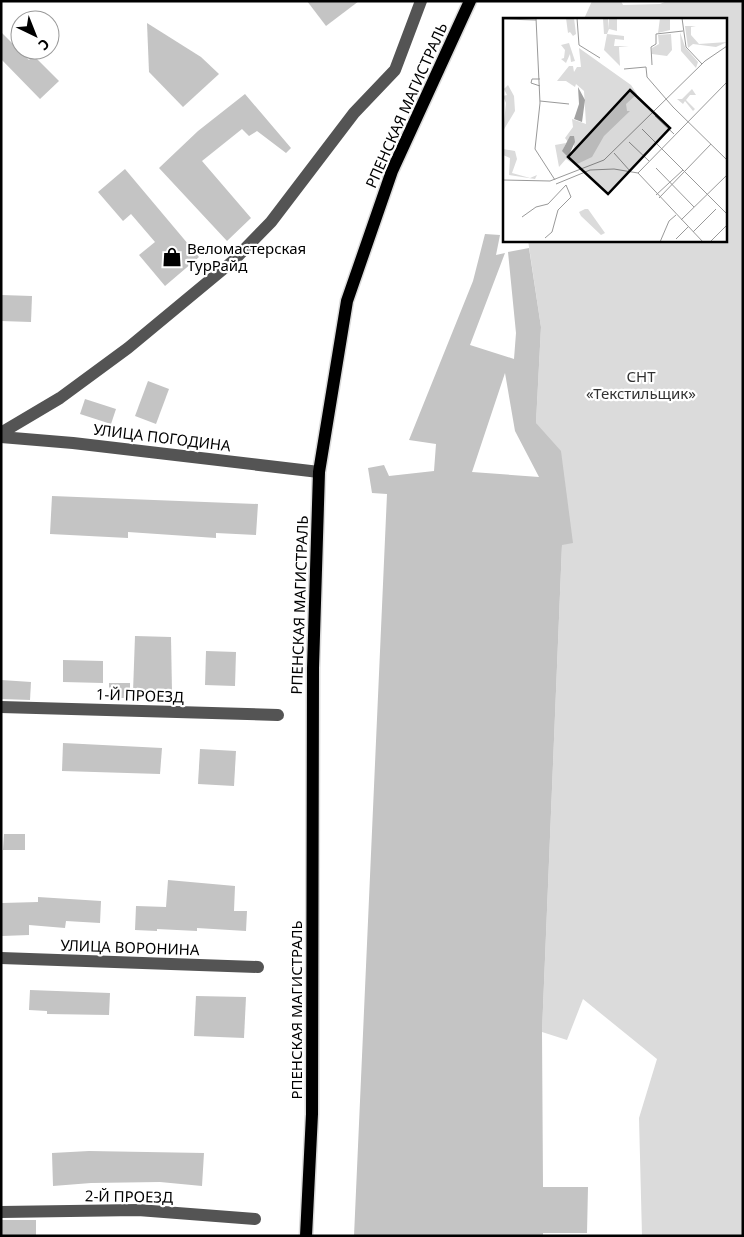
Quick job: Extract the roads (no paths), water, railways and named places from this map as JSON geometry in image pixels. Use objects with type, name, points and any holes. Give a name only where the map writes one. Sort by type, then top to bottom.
[{"type":"main road","name":"РПЕНСКАЯ МАГИСТРАЛЬ","points":[[306,1236],[312,1114],[313,668],[319,472],[347,301],[392,170],[470,1]]},
{"type":"street","points":[[1,433],[60,398],[128,348],[233,261],[264,229],[354,113],[395,70],[421,1]]},
{"type":"street","name":"УЛИЦА ПОГОДИНА","points":[[1,437],[83,444],[319,472]]},
{"type":"street","name":"1-Й ПРОЕЗД","points":[[1,707],[278,715]]},
{"type":"street","name":"УЛИЦА ВОРОНИНА","points":[[1,958],[258,968]]},
{"type":"street","name":"2-Й ПРОЕЗД","points":[[1,1212],[138,1210],[255,1219]]},
{"type":"place","name":"Веломастерская ТурРайд","points":[[172,257]]},
{"type":"park label","name":"СНТ «Текстильщик»","points":[[641,384]]}]
